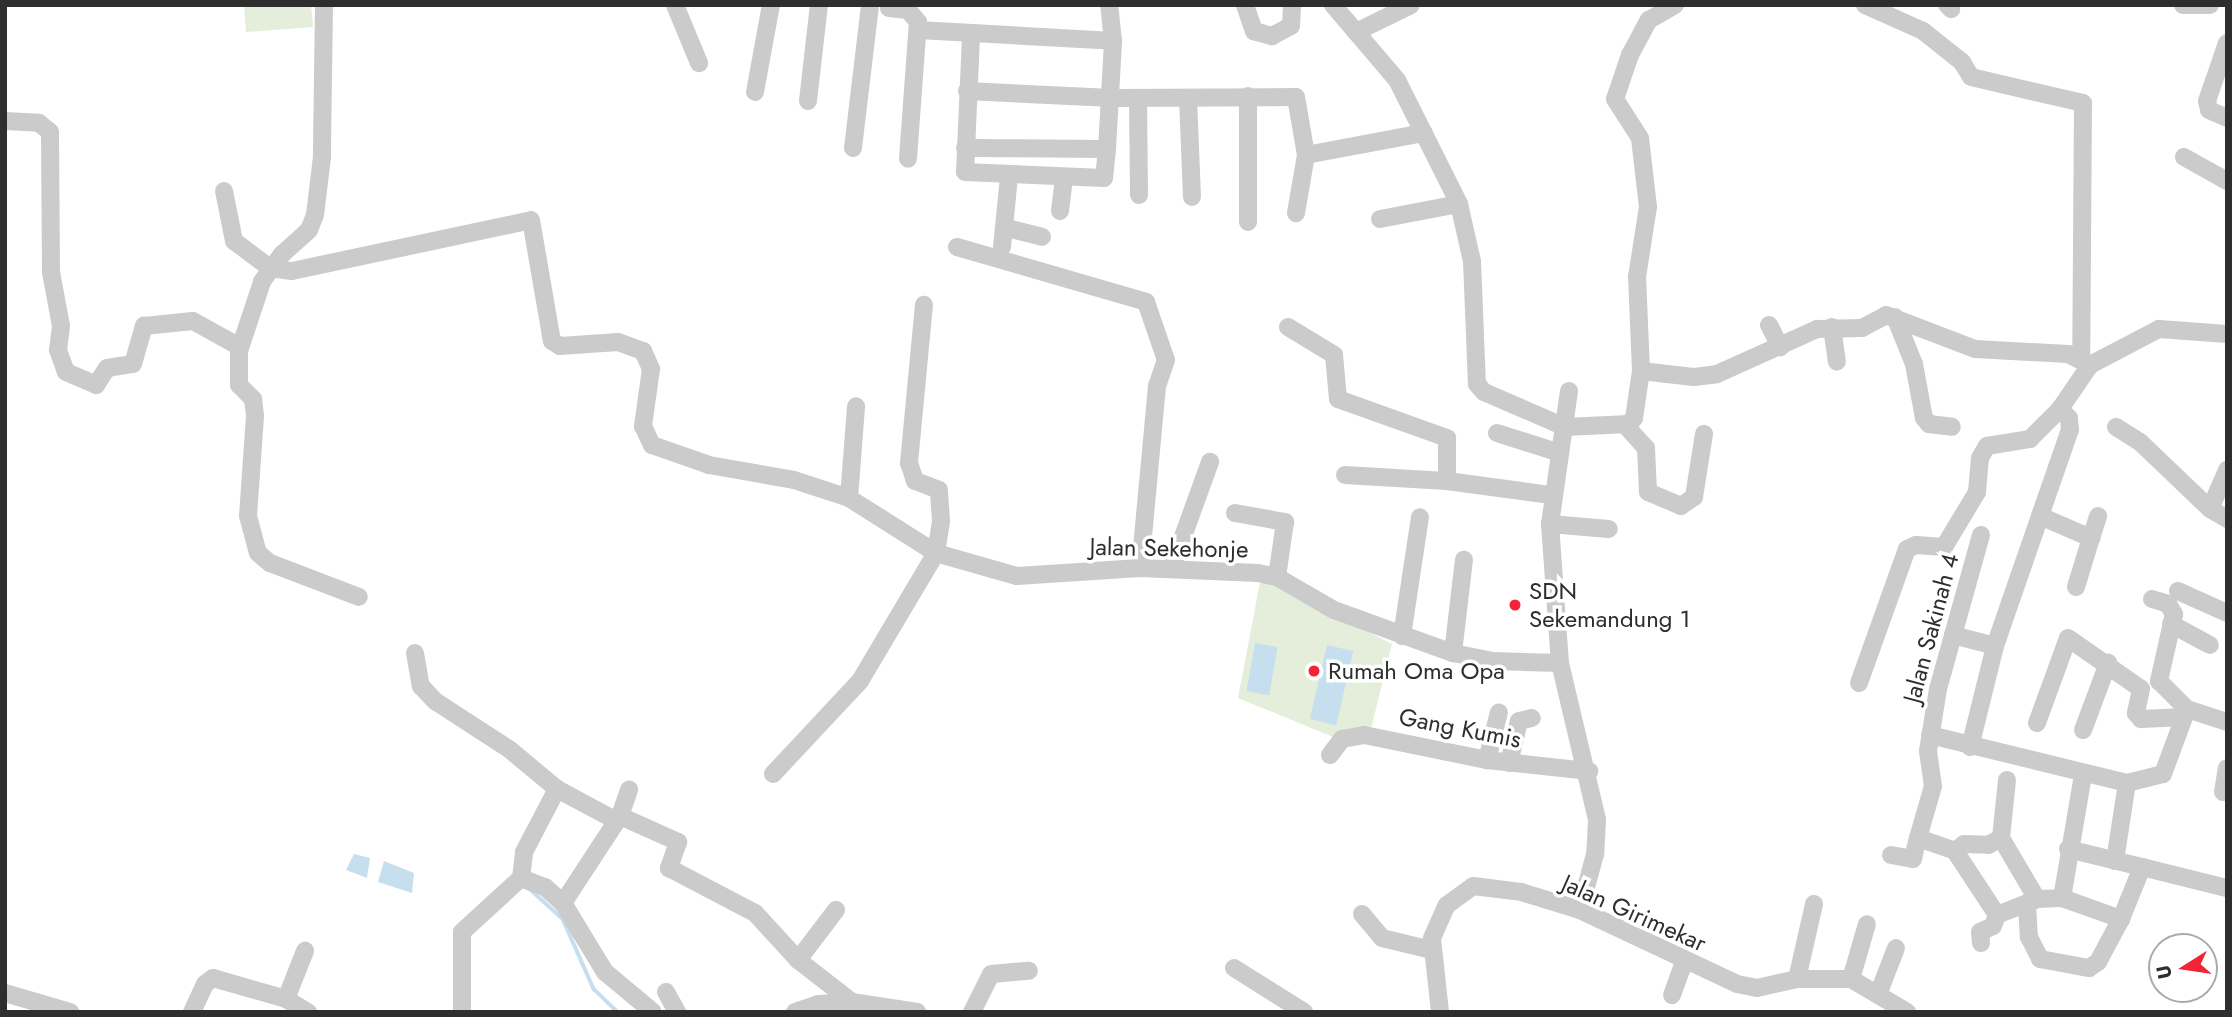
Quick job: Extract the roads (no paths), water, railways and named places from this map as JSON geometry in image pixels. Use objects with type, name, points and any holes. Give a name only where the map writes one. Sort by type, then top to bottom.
[{"type":"street","points":[[324,5],[319,96],[322,157],[315,215],[309,230],[270,268],[240,347],[239,385],[253,400],[256,416],[250,468],[251,539],[270,563],[359,597]]},
{"type":"street","points":[[675,5],[699,63]]},
{"type":"street","points":[[755,92],[771,5]]},
{"type":"street","points":[[808,101],[819,5]]},
{"type":"street","points":[[853,148],[869,5],[889,6],[912,12],[918,30],[908,159]]},
{"type":"street","points":[[971,36],[965,172],[1064,180],[1104,178],[1112,98],[1113,41],[1109,5]]},
{"type":"street","points":[[1245,5],[1254,31],[1272,36],[1291,26],[1292,5]]},
{"type":"street","points":[[1333,5],[1397,80],[1459,204],[1472,261],[1477,384],[1484,392],[1565,427],[1626,426],[1634,418],[1641,371],[1637,277],[1648,207],[1640,138],[1615,99],[1630,55],[1649,20],[1675,5]]},
{"type":"street","points":[[1356,32],[1411,5]]},
{"type":"street","points":[[1859,683],[1907,550],[1916,545],[1944,547],[1977,492],[1980,458],[1986,446],[2030,439],[2060,409],[2085,362],[2083,103],[1971,77],[1962,61],[1923,31],[1865,5]]},
{"type":"street","points":[[2183,5],[2210,5]]},
{"type":"street","points":[[918,30],[971,36],[1113,41]]},
{"type":"street","points":[[2227,43],[2207,101],[2209,110],[2227,118]]},
{"type":"street","points":[[967,91],[1112,98],[1296,97],[1306,155],[1296,213]]},
{"type":"street","points":[[1248,96],[1248,222]]},
{"type":"street","points":[[1188,97],[1192,197]]},
{"type":"street","points":[[1138,98],[1139,195]]},
{"type":"street","points":[[5,121],[38,123],[50,132],[51,272],[61,326],[58,350],[66,372],[96,385],[107,368],[133,364],[144,327],[193,321],[240,347]]},
{"type":"street","points":[[1306,155],[1424,133]]},
{"type":"street","points":[[965,148],[1107,149]]},
{"type":"street","points":[[2184,157],[2227,181]]},
{"type":"street","points":[[1002,247],[1007,228],[1009,177]]},
{"type":"street","points":[[1060,211],[1064,180]]},
{"type":"street","points":[[223,191],[233,241],[270,268]]},
{"type":"street","points":[[1380,219],[1459,204]]},
{"type":"street","name":"Jalan Sekehonje","points":[[270,268],[292,271],[356,260],[531,220],[552,341],[560,346],[618,342],[643,351],[651,369],[643,426],[652,444],[709,465],[794,480],[849,498],[934,551],[1017,576],[1172,567],[1277,577],[1334,610],[1453,653],[1493,661],[1560,663]]},
{"type":"street","points":[[1007,228],[1042,237]]},
{"type":"street","points":[[957,247],[1146,302],[1166,360],[1157,386],[1140,568]]},
{"type":"street","points":[[773,775],[860,681],[934,551],[941,521],[939,490],[915,481],[909,463],[924,305]]},
{"type":"street","points":[[1641,371],[1694,377],[1717,374],[1832,327],[1862,328],[1886,315],[1924,332],[1975,349],[2067,354],[2085,362],[2160,329],[2227,334]]},
{"type":"street","points":[[1895,317],[1914,364],[1924,418],[1929,424],[1952,428]]},
{"type":"street","points":[[1769,325],[1780,347]]},
{"type":"street","points":[[1288,327],[1334,355],[1338,399],[1447,438],[1447,481]]},
{"type":"street","points":[[1832,327],[1837,362]]},
{"type":"street","points":[[1569,391],[1565,427],[1551,495],[1550,524],[1560,663],[1589,771],[1597,820],[1595,854],[1580,910]]},
{"type":"street","points":[[849,498],[856,406]]},
{"type":"street","points":[[1970,747],[1996,646],[2070,430],[2069,418],[2060,409]]},
{"type":"street","points":[[1626,426],[1646,448],[1648,492],[1681,506],[1694,498],[1704,433]]},
{"type":"street","points":[[2116,427],[2140,442],[2210,509],[2227,519]]},
{"type":"street","points":[[1497,433],[1560,453]]},
{"type":"street","points":[[1172,567],[1210,461]]},
{"type":"street","points":[[2210,509],[2227,470]]},
{"type":"street","points":[[1345,475],[1447,481],[1551,495]]},
{"type":"street","points":[[1235,513],[1285,522],[1277,577]]},
{"type":"street","points":[[2040,516],[2091,538]]},
{"type":"street","points":[[2076,587],[2098,516]]},
{"type":"street","points":[[1402,636],[1420,517]]},
{"type":"street","points":[[1550,524],[1609,529]]},
{"type":"street","name":"Jalan Sakinah 4","points":[[1918,838],[1933,786],[1930,735],[1953,635],[1981,535]]},
{"type":"street","points":[[1453,653],[1464,560]]},
{"type":"street","points":[[2178,591],[2227,613]]},
{"type":"street","points":[[2152,599],[2173,608],[2158,677],[2185,713]]},
{"type":"street","points":[[2171,624],[2210,645]]},
{"type":"street","points":[[1953,635],[1996,646]]},
{"type":"street","points":[[2037,723],[2064,640],[2068,638],[2108,663],[2141,689],[2168,690]]},
{"type":"street","points":[[415,653],[421,686],[435,701],[509,749],[558,789],[617,818],[678,842],[669,868],[755,913],[798,960],[852,1002]]},
{"type":"street","points":[[2083,730],[2108,663]]},
{"type":"street","points":[[2141,689],[2137,717],[2185,713],[2227,722]]},
{"type":"street","points":[[1488,760],[1499,712]]},
{"type":"street","points":[[1930,735],[2083,775],[2127,783],[2163,774],[2185,713]]},
{"type":"street","points":[[1509,763],[1519,722],[1532,718]]},
{"type":"street","name":"Gang Kumis","points":[[1330,755],[1342,739],[1364,735],[1488,760],[1589,771]]},
{"type":"street","points":[[2223,792],[2227,768]]},
{"type":"street","points":[[2062,898],[2068,849],[2083,775]]},
{"type":"street","points":[[2007,780],[2001,838],[2032,901],[2029,937],[2040,960],[2089,968],[2098,962],[2121,919],[2142,867]]},
{"type":"street","points":[[2115,861],[2127,783]]},
{"type":"street","points":[[461,1012],[462,932],[521,878],[528,842],[558,789]]},
{"type":"street","points":[[563,903],[617,818],[629,790]]},
{"type":"street","points":[[1891,855],[1910,861],[1918,838],[1955,851],[1997,915]]},
{"type":"street","points":[[1955,851],[1964,844],[1988,845],[2001,838]]},
{"type":"street","points":[[2068,849],[2227,888]]},
{"type":"street","points":[[521,878],[545,887],[563,903],[605,972],[653,1012]]},
{"type":"street","name":"Jalan Girimekar","points":[[1440,1012],[1432,950],[1435,929],[1461,891],[1521,892],[1580,910],[1684,962],[1746,987],[1797,979],[1851,979],[1879,992],[1908,1012]]},
{"type":"street","points":[[1981,943],[1980,932],[1993,926],[1997,915],[2032,901],[2062,898],[2121,919]]},
{"type":"street","points":[[1797,979],[1814,904]]},
{"type":"street","points":[[798,960],[836,910]]},
{"type":"street","points":[[1362,914],[1382,938],[1432,950]]},
{"type":"street","points":[[1851,979],[1867,924]]},
{"type":"street","points":[[1879,992],[1896,948]]},
{"type":"street","points":[[286,999],[305,951]]},
{"type":"street","points":[[1672,995],[1684,962]]},
{"type":"street","points":[[1234,968],[1304,1012]]},
{"type":"street","points":[[972,1012],[991,974],[1029,971]]},
{"type":"street","points":[[192,1012],[205,984],[213,978],[286,999],[308,1012]]},
{"type":"street","points":[[666,992],[677,1012]]},
{"type":"street","points":[[5,993],[70,1012]]},
{"type":"street","points":[[795,1012],[818,1004],[852,1002],[917,1012]]},
{"type":"water","points":[[1255,643],[1278,647],[1269,695],[1246,691]]},
{"type":"water","points":[[1327,645],[1353,651],[1336,725],[1310,719]]},
{"type":"water","points":[[354,854],[370,858],[367,878],[346,870]]},
{"type":"water","points":[[384,861],[414,873],[412,893],[378,882]]},
{"type":"waterway","points":[[530,889],[563,919],[594,989],[618,1012]]},
{"type":"place","name":"SDN Sekemandung 1","points":[[1515,605]]},
{"type":"place","name":"Rumah Oma Opa","points":[[1314,671]]}]
